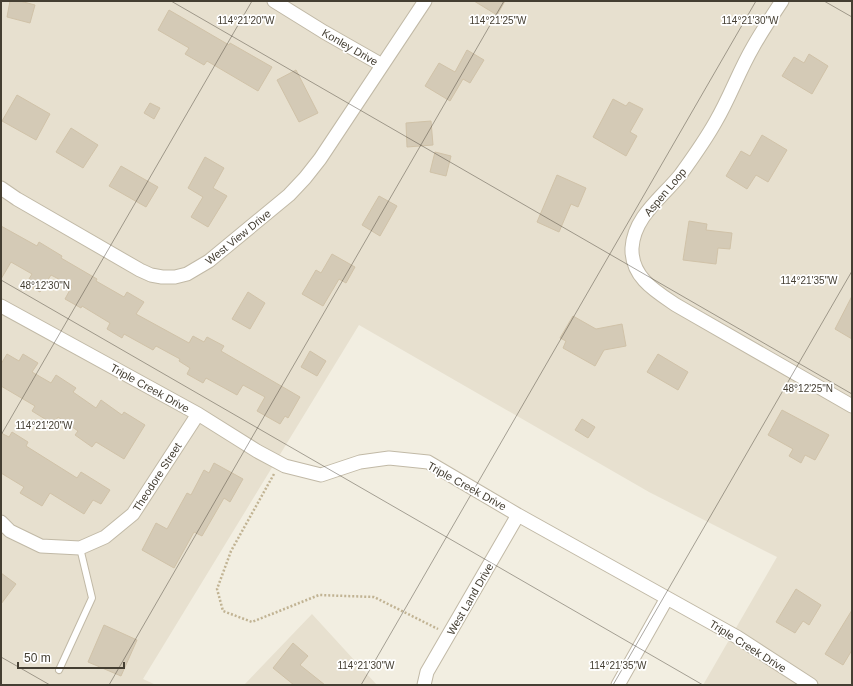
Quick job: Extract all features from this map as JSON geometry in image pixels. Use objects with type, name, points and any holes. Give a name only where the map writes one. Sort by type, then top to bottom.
[{"type":"street","name":"Konley Drive","points":[[274,1],[382,66],[425,1]]},
{"type":"street","name":"Aspen Loop","points":[[782,1],[753,47],[717,119],[698,151],[676,180],[652,206],[638,226],[632,249],[634,261],[641,277],[654,291],[852,406]]},
{"type":"street","name":"West View Drive","points":[[1,188],[17,199],[140,270],[151,275],[162,277],[175,277],[187,274],[210,261],[283,201],[300,184],[320,159],[382,66]]},
{"type":"street","name":"Triple Creek Drive","points":[[1,306],[198,414],[257,451],[285,466],[321,475],[360,462],[389,458],[428,462],[518,515],[737,637],[811,685]]},
{"type":"street","name":"Theodore Street","points":[[1,522],[10,531],[41,546],[80,548],[105,537],[133,514],[198,414]]},
{"type":"street","name":"West Land Drive","points":[[424,685],[427,672],[518,515]]},
{"type":"street","points":[[618,685],[667,598]]},
{"type":"lane","points":[[59,670],[92,598],[80,548]]},
{"type":"path","points":[[280,464],[230,551],[217,589],[223,611],[252,622],[319,595],[374,597],[449,635]]},
{"type":"shaded area","points":[[1,1],[852,1],[852,685],[703,685],[777,557],[649,492],[359,325],[143,679],[156,685],[1,685]]},
{"type":"shaded area","points":[[312,614],[377,685],[244,685]]},
{"type":"building","points":[[10,1],[20,1],[35,5],[30,23],[7,17]]},
{"type":"building","points":[[474,1],[505,1],[497,15]]},
{"type":"building","points":[[169,10],[229,45],[230,43],[272,67],[258,91],[207,61],[204,65],[185,54],[189,48],[158,30]]},
{"type":"building","points":[[467,50],[484,60],[470,83],[463,79],[450,101],[425,86],[439,63],[455,72]]},
{"type":"building","points":[[809,54],[828,66],[812,94],[782,76],[794,57],[804,63]]},
{"type":"building","points":[[296,70],[318,113],[299,122],[277,80]]},
{"type":"building","points":[[17,95],[50,114],[36,140],[2,121]]},
{"type":"building","points":[[613,99],[626,106],[629,102],[643,109],[630,132],[637,136],[626,156],[593,137]]},
{"type":"building","points":[[150,103],[160,108],[154,119],[144,113]]},
{"type":"building","points":[[431,121],[433,145],[407,147],[406,123]]},
{"type":"building","points":[[71,128],[98,145],[83,168],[56,152]]},
{"type":"building","points":[[762,135],[787,150],[768,182],[756,175],[747,189],[726,176],[741,151],[750,156]]},
{"type":"building","points":[[435,152],[451,156],[446,176],[430,172]]},
{"type":"building","points":[[205,157],[224,168],[213,188],[227,196],[208,227],[191,217],[203,197],[188,188]]},
{"type":"building","points":[[121,166],[158,187],[146,207],[109,186]]},
{"type":"building","points":[[557,175],[586,188],[578,207],[571,204],[559,232],[537,222]]},
{"type":"building","points":[[379,196],[397,206],[380,236],[362,225]]},
{"type":"building","points":[[689,221],[707,224],[706,230],[732,233],[730,249],[718,248],[716,264],[683,260]]},
{"type":"building","points":[[1,226],[37,246],[39,242],[62,256],[61,258],[97,279],[96,281],[124,297],[127,292],[144,302],[136,314],[189,343],[193,336],[204,342],[207,337],[224,346],[221,351],[300,397],[288,418],[285,416],[280,424],[257,411],[265,397],[243,385],[237,395],[206,378],[203,383],[187,374],[190,368],[179,361],[180,359],[156,346],[153,350],[124,334],[122,338],[107,329],[110,323],[82,306],[81,308],[65,299],[72,286],[51,275],[40,292],[26,284],[32,274],[11,262],[1,279]]},
{"type":"building","points":[[332,254],[355,267],[346,283],[339,279],[323,306],[302,294],[316,270],[321,273]]},
{"type":"building","points":[[248,292],[265,303],[250,329],[232,319]]},
{"type":"building","points":[[852,296],[852,339],[835,329]]},
{"type":"building","points":[[573,316],[596,329],[622,324],[626,346],[604,350],[595,366],[563,348],[566,341],[560,338]]},
{"type":"building","points":[[310,351],[326,361],[317,376],[301,367]]},
{"type":"building","points":[[7,354],[19,361],[23,354],[38,363],[32,372],[51,383],[56,375],[76,388],[73,392],[96,408],[101,400],[122,415],[124,412],[145,425],[124,459],[96,442],[92,447],[75,435],[78,431],[58,417],[53,424],[32,411],[35,406],[1,386],[1,364]]},
{"type":"building","points":[[658,354],[688,372],[678,390],[647,372]]},
{"type":"building","points":[[782,410],[829,435],[815,460],[805,455],[801,463],[789,456],[793,449],[768,435]]},
{"type":"building","points":[[582,419],[595,427],[588,438],[575,430]]},
{"type":"building","points":[[12,432],[28,442],[26,446],[77,478],[81,472],[110,490],[101,504],[93,500],[84,514],[50,493],[42,506],[20,493],[24,487],[1,473],[1,433],[9,437]]},
{"type":"building","points":[[214,463],[243,479],[230,502],[224,498],[202,536],[194,532],[174,568],[142,550],[156,523],[167,529],[187,493],[191,495],[204,470],[209,473]]},
{"type":"building","points":[[1,573],[16,584],[1,604]]},
{"type":"building","points":[[796,589],[821,605],[809,625],[803,621],[795,633],[776,622]]},
{"type":"building","points":[[852,610],[852,650],[843,665],[825,654]]},
{"type":"building","points":[[104,625],[137,640],[121,676],[88,662]]},
{"type":"building","points":[[293,643],[308,656],[300,665],[325,685],[294,685],[273,668]]}]
